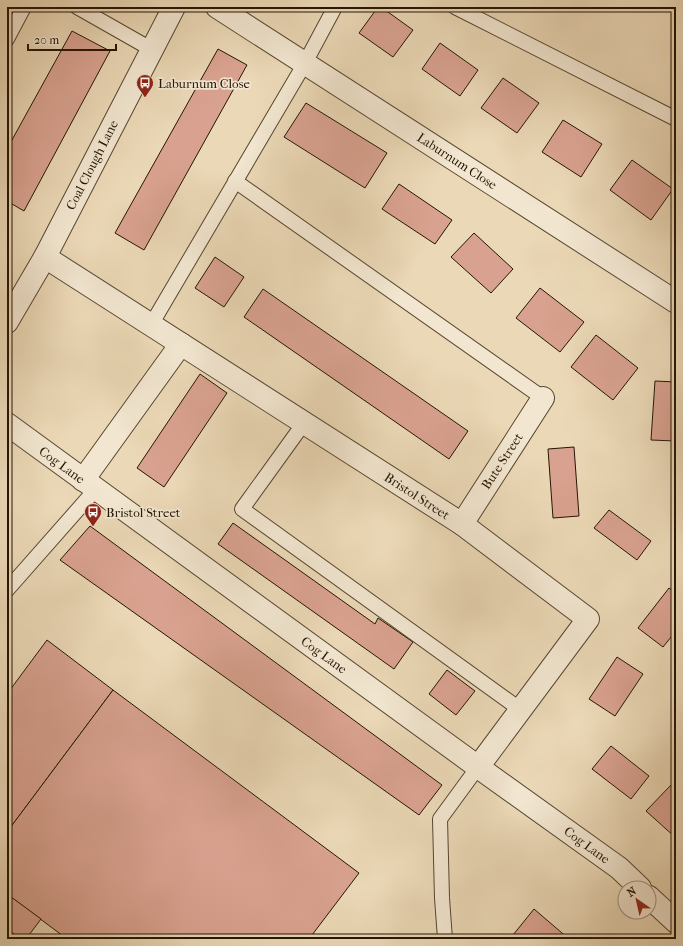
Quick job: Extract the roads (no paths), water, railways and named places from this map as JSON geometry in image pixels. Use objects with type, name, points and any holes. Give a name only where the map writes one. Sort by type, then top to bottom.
[{"type":"street","name":"Coal Clough Lane","points":[[7,322],[45,257],[174,7]]},
{"type":"street","name":"Laburnum Close","points":[[217,7],[676,302]]},
{"type":"street","name":"Bristol Street","points":[[45,257],[462,524],[588,619],[478,767]]},
{"type":"street","points":[[90,484],[181,344]]},
{"type":"street","name":"Bute Street","points":[[462,524],[543,398]]},
{"type":"street","name":"Cog Lane","points":[[7,424],[619,868],[632,880]]},
{"type":"street","points":[[657,904],[676,922]]},
{"type":"lane","points":[[7,39],[24,7]]},
{"type":"lane","points":[[77,7],[151,49]]},
{"type":"lane","points":[[151,325],[305,63],[335,7]]},
{"type":"lane","points":[[455,7],[676,119]]},
{"type":"lane","points":[[235,181],[543,398]]},
{"type":"lane","points":[[304,423],[242,509],[521,710]]},
{"type":"lane","points":[[7,590],[90,484]]},
{"type":"lane","points":[[445,939],[442,898],[440,819],[478,767]]},
{"type":"place","name":"Laburnum Close","points":[[145,98]]},
{"type":"place","name":"Bristol Street","points":[[93,527]]}]
